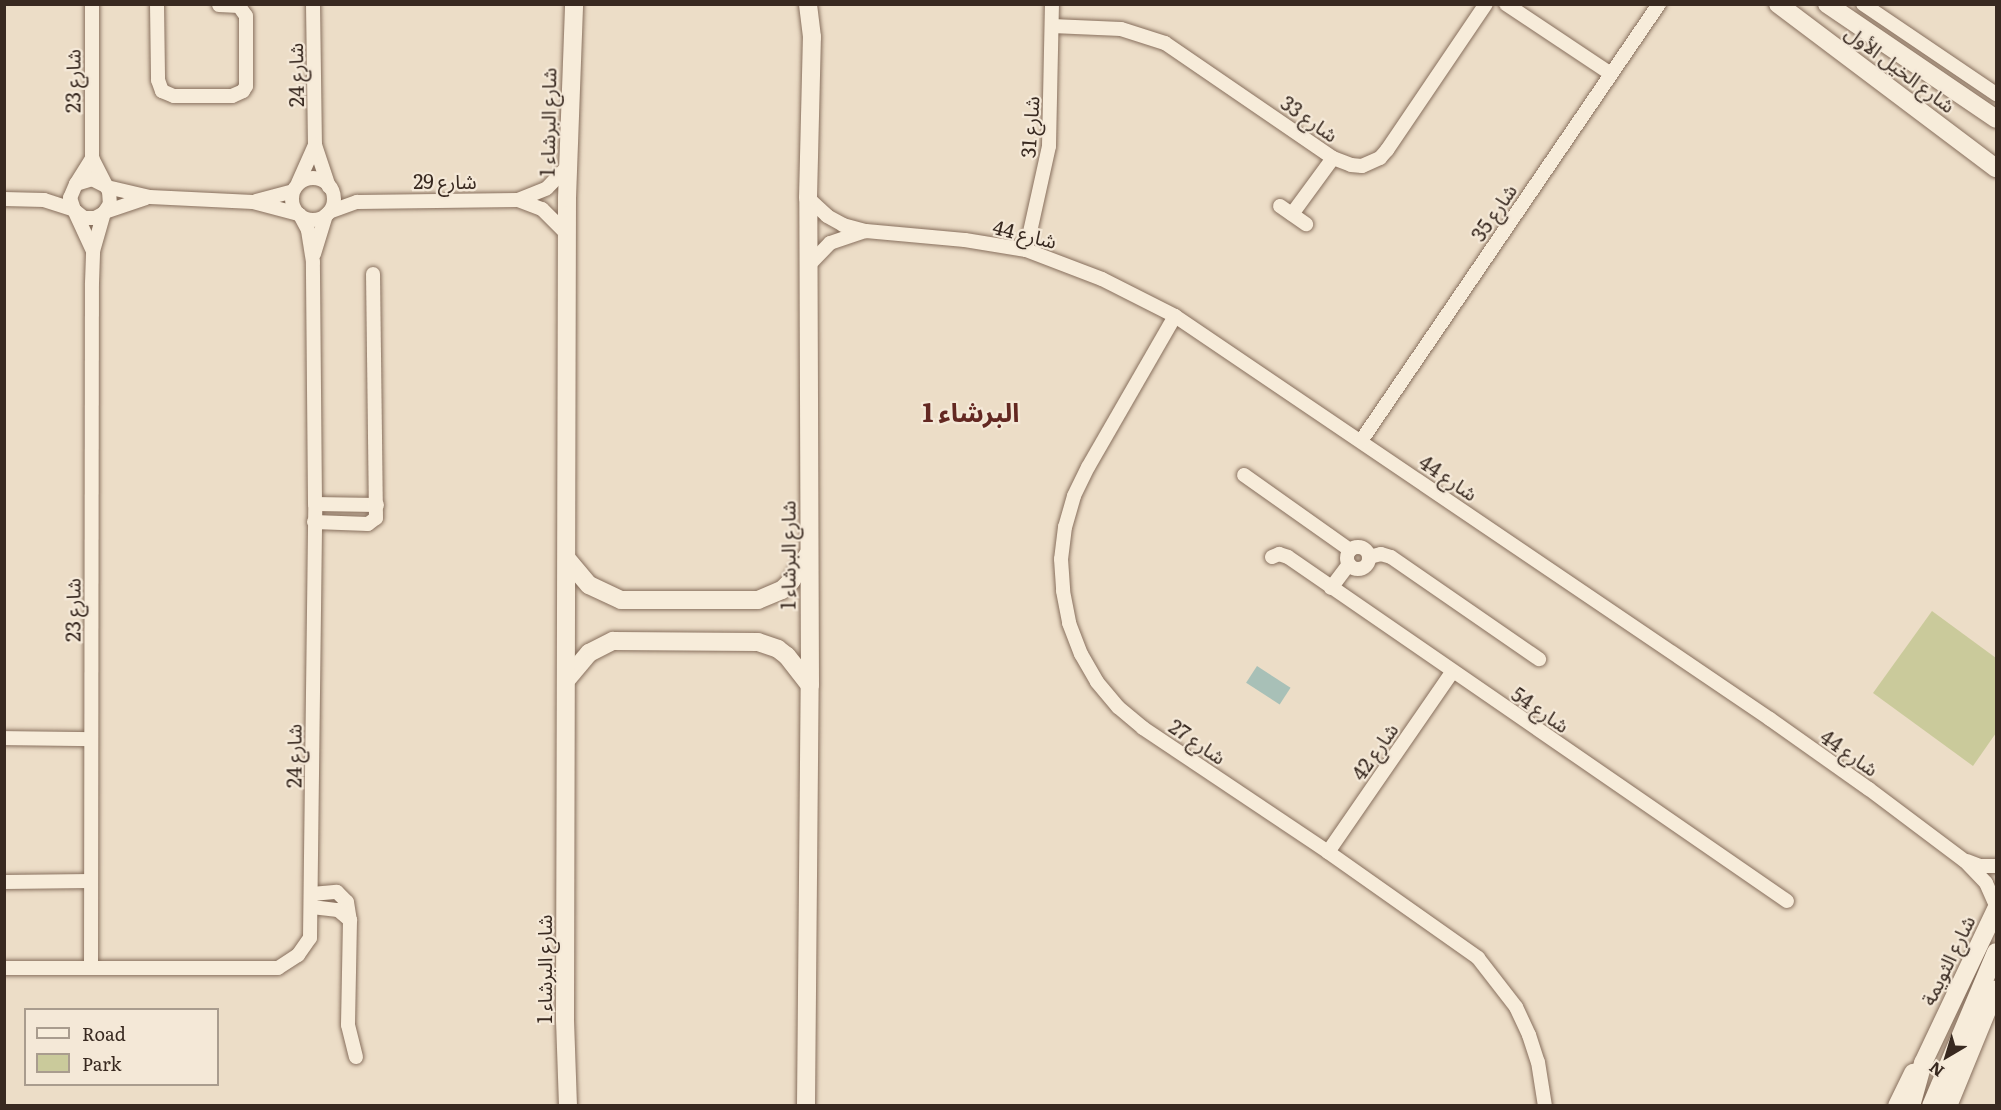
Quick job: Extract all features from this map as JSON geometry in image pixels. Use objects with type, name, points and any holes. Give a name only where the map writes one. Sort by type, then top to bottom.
[{"type":"street","name":"شارع 23","points":[[92,4],[92,158],[106,187]]},
{"type":"street","points":[[157,4],[158,80],[162,91],[174,96],[232,96],[243,91],[246,86],[246,16],[239,6],[219,5]]},
{"type":"street","name":"شارع 24","points":[[313,4],[315,145],[330,188]]},
{"type":"street","name":"شارع البرشاء 1","points":[[568,1106],[565,1019],[568,678],[567,234],[574,4]]},
{"type":"street","name":"شارع البرشاء 1","points":[[806,1106],[810,685],[808,198],[812,37],[808,4]]},
{"type":"street","name":"شارع 31","points":[[1026,250],[1049,146],[1052,4]]},
{"type":"street","name":"شارع 33","points":[[1052,26],[1121,29],[1165,43],[1333,158],[1351,165],[1362,166],[1380,158],[1486,4]]},
{"type":"street","points":[[1506,4],[1611,74]]},
{"type":"street","name":"شارع الخيل الأول","points":[[1778,4],[1996,168]]},
{"type":"street","name":"شارع الخيل الأول","points":[[1827,4],[1996,119]]},
{"type":"street","points":[[1863,4],[1996,94]]},
{"type":"street","name":"شارع 35","points":[[1361,441],[1658,5]]},
{"type":"street","name":"شارع 24","points":[[296,187],[315,145]]},
{"type":"street","points":[[75,211],[70,198],[75,185],[92,158]]},
{"type":"street","points":[[1306,224],[1286,210],[1333,158]]},
{"type":"street","name":"شارع 29","points":[[518,200],[547,188],[568,166]]},
{"type":"street","points":[[4,199],[36,198],[92,179],[106,187],[150,197],[254,201],[310,219],[327,213],[333,199],[330,188],[317,179],[307,179],[296,187],[254,201]]},
{"type":"street","points":[[105,212],[110,200],[106,187]]},
{"type":"street","points":[[296,187],[292,203],[299,214]]},
{"type":"street","name":"شارع 29","points":[[330,188],[372,201]]},
{"type":"street","points":[[36,198],[75,211],[90,219],[150,197]]},
{"type":"street","name":"شارع 44","points":[[808,198],[837,223],[866,231],[942,237],[1026,250],[1102,279],[1175,316],[1770,719],[1965,861],[1986,883],[1996,907]]},
{"type":"street","name":"شارع 29","points":[[327,213],[357,202],[518,200],[542,209],[567,234]]},
{"type":"street","name":"شارع 23","points":[[75,211],[93,251]]},
{"type":"street","name":"شارع 23","points":[[91,968],[93,251],[105,212]]},
{"type":"street","name":"شارع 24","points":[[313,255],[327,213]]},
{"type":"street","name":"شارع 24","points":[[4,968],[278,969],[298,955],[310,938],[315,504],[313,255],[308,230],[299,214]]},
{"type":"street","name":"شارع 44","points":[[808,266],[830,243],[866,231]]},
{"type":"street","points":[[314,522],[368,525],[376,518],[373,274]]},
{"type":"street","name":"شارع 27","points":[[1175,316],[1074,496],[1065,527],[1061,559],[1063,591],[1069,623],[1092,672],[1118,707],[1143,728],[1328,852],[1478,958],[1516,1007],[1529,1035],[1538,1062],[1545,1106]]},
{"type":"street","points":[[1244,475],[1352,561],[1365,566],[1369,557],[1381,554],[1391,557],[1539,659]]},
{"type":"street","points":[[315,504],[377,505]]},
{"type":"street","points":[[567,559],[589,585],[621,600],[758,600],[782,590],[809,553]]},
{"type":"street","name":"شارع 54","points":[[1272,557],[1285,555],[1787,901]]},
{"type":"street","points":[[1335,590],[1352,561]]},
{"type":"street","points":[[568,678],[589,653],[614,641],[758,642],[778,649],[787,656],[810,685]]},
{"type":"street","name":"شارع 42","points":[[1328,852],[1452,672]]},
{"type":"street","points":[[4,738],[91,739]]},
{"type":"street","name":"شارع 44","points":[[1965,861],[1980,866],[1996,866]]},
{"type":"street","points":[[4,882],[91,881]]},
{"type":"street","points":[[312,900],[338,910],[350,920],[348,1025],[356,1057]]},
{"type":"street","name":"شارع الثويمة","points":[[1911,1106],[1923,1063],[1996,907]]},
{"type":"street","name":"شارع الثويمة","points":[[1931,1106],[1996,952]]},
{"type":"street","points":[[1948,1106],[1996,988]]},
{"type":"street","name":"شارع الثويمة","points":[[1897,1106],[1912,1076],[1923,1063]]},
{"type":"green space","points":[[1932,611],[1996,658],[1996,733],[1973,766],[1873,693]]},
{"type":"shaded area","points":[[1257,666],[1291,688],[1280,705],[1246,683]]},
{"type":"district","name":"البرشاء 1","points":[[971,411]]}]
